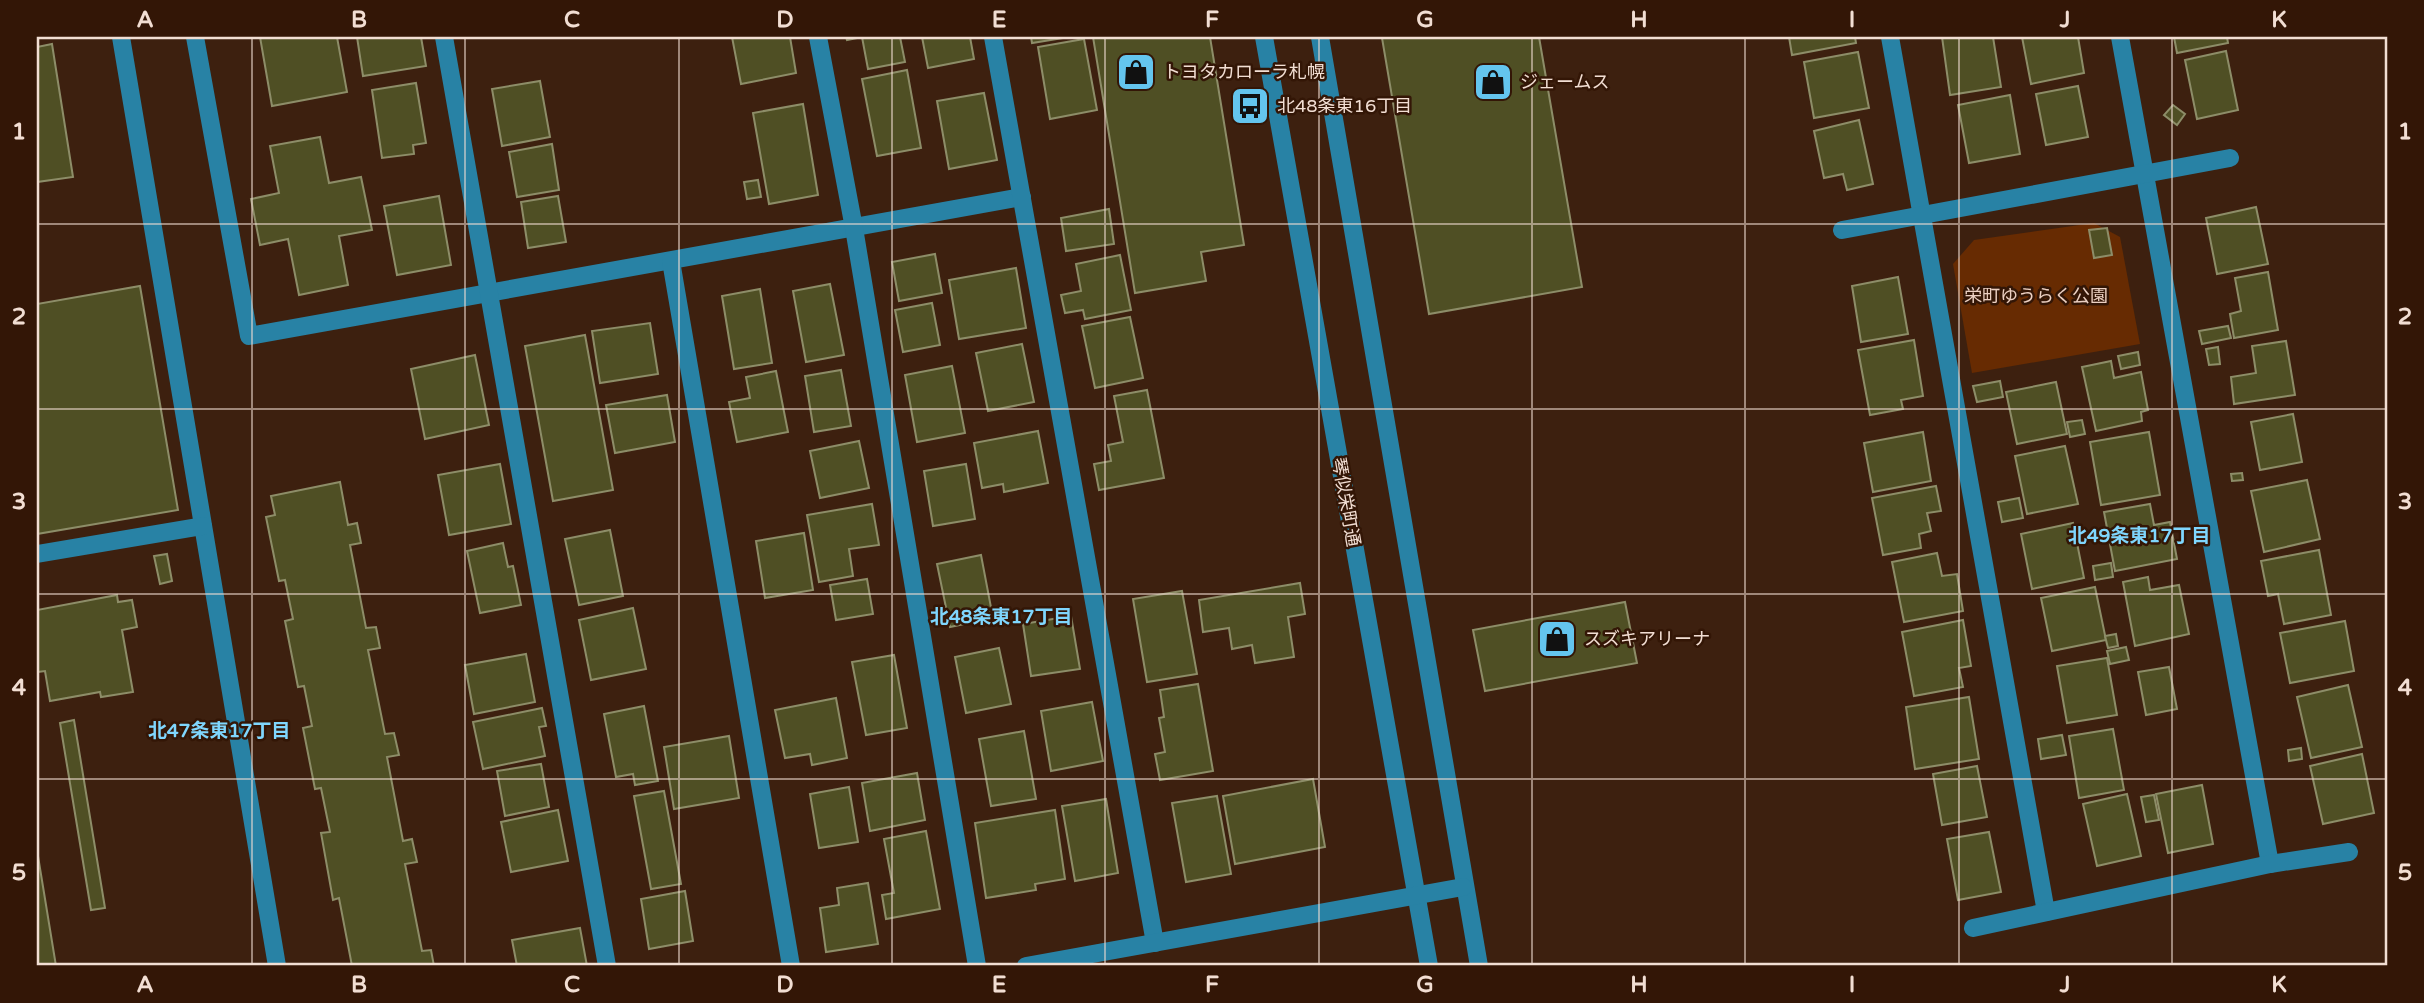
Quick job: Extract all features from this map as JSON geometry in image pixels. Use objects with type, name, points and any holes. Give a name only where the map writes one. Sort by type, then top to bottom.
[{"type":"street","points":[[121,37],[277,966]]},
{"type":"street","points":[[195,37],[249,336],[1021,197]]},
{"type":"street","points":[[444,37],[607,966]]},
{"type":"street","points":[[818,37],[853,228],[977,966]]},
{"type":"street","points":[[993,37],[1155,943]]},
{"type":"street","name":"琴似栄町通","points":[[1264,37],[1429,966]]},
{"type":"street","points":[[1320,37],[1463,887],[1479,966]]},
{"type":"street","points":[[1890,37],[2046,912]]},
{"type":"street","points":[[2120,37],[2270,864]]},
{"type":"street","points":[[1842,230],[2230,158]]},
{"type":"street","points":[[671,261],[790,966]]},
{"type":"street","points":[[37,554],[203,526]]},
{"type":"street","points":[[1973,928],[2270,864],[2349,852]]},
{"type":"street","points":[[1026,966],[1463,887]]},
{"type":"green space","name":"栄町ゆうらく公園","points":[[2094,223],[2120,237],[2140,344],[1972,373],[1953,264],[1974,240]]},
{"type":"building","points":[[260,37],[337,37],[347,92],[272,106]]},
{"type":"building","points":[[357,37],[421,37],[426,66],[363,76]]},
{"type":"building","points":[[732,37],[790,37],[796,73],[741,84]]},
{"type":"building","points":[[862,37],[900,37],[905,62],[868,69]]},
{"type":"building","points":[[922,37],[970,37],[974,59],[928,68]]},
{"type":"building","points":[[1031,37],[1069,37],[1032,43]]},
{"type":"building","points":[[1093,37],[1210,37],[1244,245],[1201,252],[1206,281],[1135,293]]},
{"type":"building","points":[[1539,37],[1582,287],[1429,314],[1382,38]]},
{"type":"building","points":[[1789,37],[1855,37],[1856,43],[1792,55]]},
{"type":"building","points":[[1942,37],[1993,37],[2001,87],[1950,95]]},
{"type":"building","points":[[2022,37],[2078,37],[2084,73],[2031,84]]},
{"type":"building","points":[[2174,37],[2227,37],[2228,43],[2177,53]]},
{"type":"building","points":[[1084,39],[1097,110],[1050,119],[1038,47]]},
{"type":"building","points":[[52,44],[73,177],[37,182],[37,47]]},
{"type":"building","points":[[2226,51],[2238,110],[2197,119],[2185,60]]},
{"type":"building","points":[[1858,52],[1869,108],[1814,118],[1804,62]]},
{"type":"building","points":[[907,70],[921,148],[877,156],[862,79]]},
{"type":"building","points":[[540,81],[550,137],[502,146],[492,89]]},
{"type":"building","points":[[416,83],[426,143],[413,145],[414,154],[382,158],[372,90]]},
{"type":"building","points":[[2078,86],[2088,137],[2046,145],[2036,94]]},
{"type":"building","points":[[984,93],[997,160],[949,169],[937,101]]},
{"type":"building","points":[[2010,95],[2020,154],[1969,163],[1958,105]]},
{"type":"building","points":[[803,104],[818,195],[769,204],[753,113]]},
{"type":"building","points":[[2173,105],[2185,114],[2177,125],[2164,115]]},
{"type":"building","points":[[1859,120],[1873,184],[1847,190],[1843,174],[1824,178],[1814,131]]},
{"type":"building","points":[[320,137],[329,183],[361,177],[372,230],[339,236],[348,285],[299,295],[288,239],[260,245],[251,199],[279,193],[270,146]]},
{"type":"building","points":[[552,144],[559,190],[517,197],[509,152]]},
{"type":"building","points":[[758,180],[761,197],[747,199],[744,182]]},
{"type":"building","points":[[439,196],[451,265],[397,275],[384,206]]},
{"type":"building","points":[[558,196],[566,242],[528,248],[521,202]]},
{"type":"building","points":[[2256,207],[2268,264],[2217,274],[2206,218]]},
{"type":"building","points":[[1109,209],[1114,244],[1066,251],[1061,218]]},
{"type":"building","points":[[2107,228],[2112,255],[2094,258],[2089,230]]},
{"type":"building","points":[[935,254],[942,293],[899,301],[892,262]]},
{"type":"building","points":[[1120,255],[1131,310],[1085,319],[1083,310],[1065,313],[1061,295],[1081,291],[1076,264]]},
{"type":"building","points":[[1016,268],[1026,328],[959,339],[949,280]]},
{"type":"building","points":[[2268,272],[2278,330],[2234,338],[2230,314],[2241,311],[2235,278]]},
{"type":"building","points":[[1898,277],[1908,334],[1861,342],[1852,286]]},
{"type":"building","points":[[830,284],[844,355],[806,362],[793,291]]},
{"type":"building","points":[[140,286],[178,510],[37,534],[37,304]]},
{"type":"building","points":[[760,289],[772,363],[734,369],[722,296]]},
{"type":"building","points":[[932,303],[940,345],[903,352],[895,310]]},
{"type":"building","points":[[1130,317],[1143,378],[1095,388],[1082,326]]},
{"type":"building","points":[[650,323],[658,374],[600,383],[592,331]]},
{"type":"building","points":[[2228,326],[2231,338],[2202,344],[2199,331]]},
{"type":"building","points":[[585,335],[613,490],[553,501],[525,346]]},
{"type":"building","points":[[1914,340],[1923,396],[1901,400],[1903,409],[1870,415],[1858,350]]},
{"type":"building","points":[[2286,341],[2295,395],[2234,404],[2231,377],[2256,373],[2252,346]]},
{"type":"building","points":[[1022,344],[1034,402],[988,411],[976,353]]},
{"type":"building","points":[[2218,347],[2220,364],[2209,365],[2206,349]]},
{"type":"building","points":[[2138,352],[2140,365],[2121,369],[2118,356]]},
{"type":"building","points":[[475,355],[489,425],[425,439],[411,369]]},
{"type":"building","points":[[2111,361],[2114,378],[2141,372],[2148,410],[2141,412],[2142,421],[2096,431],[2082,367]]},
{"type":"building","points":[[952,366],[965,433],[917,442],[905,375]]},
{"type":"building","points":[[841,370],[851,426],[814,432],[805,376]]},
{"type":"building","points":[[776,371],[788,432],[737,442],[729,402],[750,398],[746,377]]},
{"type":"building","points":[[2000,381],[2003,397],[1977,402],[1973,386]]},
{"type":"building","points":[[2056,382],[2067,434],[2017,444],[2006,392]]},
{"type":"building","points":[[1147,390],[1164,478],[1099,490],[1094,464],[1111,461],[1108,445],[1123,442],[1114,396]]},
{"type":"building","points":[[667,395],[675,442],[615,453],[606,405]]},
{"type":"building","points":[[2293,414],[2302,462],[2260,470],[2251,422]]},
{"type":"building","points":[[2082,420],[2085,434],[2070,437],[2067,422]]},
{"type":"building","points":[[1038,431],[1048,483],[1004,492],[1003,484],[982,488],[974,443]]},
{"type":"building","points":[[1923,432],[1931,481],[1873,492],[1864,443]]},
{"type":"building","points":[[2149,432],[2160,495],[2101,505],[2090,442]]},
{"type":"building","points":[[859,441],[869,488],[820,498],[810,451]]},
{"type":"building","points":[[2065,446],[2078,504],[2027,514],[2015,456]]},
{"type":"building","points":[[500,464],[511,524],[449,535],[438,475]]},
{"type":"building","points":[[966,464],[975,519],[933,526],[924,471]]},
{"type":"building","points":[[2242,473],[2243,480],[2232,481],[2231,474]]},
{"type":"building","points":[[2307,480],[2320,539],[2264,552],[2251,491]]},
{"type":"building","points":[[340,482],[348,525],[357,523],[361,543],[350,545],[366,628],[376,627],[380,648],[368,650],[385,734],[394,733],[399,755],[387,757],[403,841],[412,839],[417,862],[405,864],[422,951],[431,950],[434,966],[352,966],[339,898],[333,900],[321,833],[330,832],[321,788],[315,789],[303,728],[312,726],[304,686],[298,687],[285,621],[293,619],[285,580],[279,581],[266,517],[275,515],[271,496]]},
{"type":"building","points":[[1936,486],[1941,511],[1927,513],[1931,531],[1919,534],[1921,548],[1883,555],[1872,498]]},
{"type":"building","points":[[2019,498],[2023,518],[2002,522],[1998,502]]},
{"type":"building","points":[[872,504],[879,545],[849,549],[853,576],[819,582],[807,515]]},
{"type":"building","points":[[2150,504],[2154,525],[2170,522],[2177,559],[2115,571],[2104,512]]},
{"type":"building","points":[[2073,523],[2084,578],[2032,589],[2021,534]]},
{"type":"building","points":[[610,530],[623,596],[579,605],[565,539]]},
{"type":"building","points":[[804,533],[813,590],[765,598],[756,541]]},
{"type":"building","points":[[503,543],[508,567],[513,566],[521,605],[480,613],[467,551]]},
{"type":"building","points":[[2319,550],[2331,615],[2284,624],[2278,594],[2268,596],[2261,561]]},
{"type":"building","points":[[1937,553],[1942,576],[1957,574],[1963,611],[1904,622],[1892,562]]},
{"type":"building","points":[[167,554],[172,581],[160,584],[154,556]]},
{"type":"building","points":[[981,555],[993,618],[950,627],[937,564]]},
{"type":"building","points":[[2111,563],[2113,577],[2095,580],[2093,566]]},
{"type":"building","points":[[2148,577],[2150,590],[2179,585],[2189,634],[2135,646],[2123,582]]},
{"type":"building","points":[[867,579],[873,614],[836,620],[830,585]]},
{"type":"building","points":[[1300,583],[1305,614],[1288,617],[1294,657],[1255,663],[1252,645],[1232,649],[1229,628],[1203,632],[1199,600]]},
{"type":"building","points":[[2095,587],[2106,640],[2052,651],[2041,598]]},
{"type":"building","points":[[1182,591],[1197,674],[1147,682],[1133,599]]},
{"type":"building","points":[[117,595],[118,602],[132,600],[137,627],[122,630],[133,692],[101,697],[100,692],[50,701],[45,671],[37,672],[37,610]]},
{"type":"building","points":[[1625,602],[1637,663],[1485,691],[1473,630]]},
{"type":"building","points":[[633,608],[646,669],[591,680],[579,620]]},
{"type":"building","points":[[1071,616],[1080,669],[1031,676],[1023,624]]},
{"type":"building","points":[[1963,620],[1971,666],[1959,668],[1963,687],[1914,696],[1902,632]]},
{"type":"building","points":[[2345,621],[2354,671],[2290,683],[2280,633]]},
{"type":"building","points":[[2116,634],[2118,646],[2108,648],[2105,636]]},
{"type":"building","points":[[2126,647],[2129,660],[2110,664],[2107,651]]},
{"type":"building","points":[[999,648],[1011,704],[966,713],[955,657]]},
{"type":"building","points":[[526,654],[535,702],[474,714],[465,665]]},
{"type":"building","points":[[894,655],[907,728],[866,735],[852,662]]},
{"type":"building","points":[[2107,658],[2117,715],[2067,723],[2057,666]]},
{"type":"building","points":[[2169,667],[2177,709],[2146,715],[2138,672]]},
{"type":"building","points":[[1198,684],[1213,771],[1160,780],[1155,754],[1165,752],[1159,718],[1164,717],[1160,690]]},
{"type":"building","points":[[2348,685],[2362,747],[2311,758],[2297,697]]},
{"type":"building","points":[[1969,697],[1979,759],[1915,769],[1906,707]]},
{"type":"building","points":[[836,698],[847,758],[812,765],[810,754],[785,758],[775,710]]},
{"type":"building","points":[[1092,702],[1103,761],[1051,771],[1041,711]]},
{"type":"building","points":[[644,706],[658,781],[635,785],[633,774],[616,777],[604,714]]},
{"type":"building","points":[[542,708],[546,726],[539,727],[545,756],[483,769],[473,722]]},
{"type":"building","points":[[74,720],[105,908],[91,910],[60,723]]},
{"type":"building","points":[[2113,729],[2124,790],[2079,798],[2069,736]]},
{"type":"building","points":[[1024,731],[1036,799],[991,806],[979,739]]},
{"type":"building","points":[[2062,735],[2066,755],[2041,759],[2038,739]]},
{"type":"building","points":[[729,736],[739,798],[674,809],[664,747]]},
{"type":"building","points":[[2301,748],[2302,759],[2289,761],[2288,750]]},
{"type":"building","points":[[2362,754],[2374,813],[2323,824],[2310,766]]},
{"type":"building","points":[[541,764],[549,807],[505,816],[497,771]]},
{"type":"building","points":[[1977,766],[1987,817],[1942,825],[1933,774]]},
{"type":"building","points":[[917,773],[925,820],[870,831],[862,783]]},
{"type":"building","points":[[1313,779],[1325,847],[1235,864],[1223,796]]},
{"type":"building","points":[[2202,785],[2213,844],[2168,853],[2156,794]]},
{"type":"building","points":[[849,787],[858,842],[819,848],[810,794]]},
{"type":"building","points":[[664,791],[681,884],[651,889],[634,796]]},
{"type":"building","points":[[2127,794],[2141,856],[2097,866],[2083,804]]},
{"type":"building","points":[[2154,795],[2159,820],[2146,822],[2141,797]]},
{"type":"building","points":[[1217,796],[1231,874],[1186,882],[1172,803]]},
{"type":"building","points":[[1106,799],[1118,873],[1075,881],[1062,806]]},
{"type":"building","points":[[558,810],[568,861],[511,872],[501,822]]},
{"type":"building","points":[[1055,810],[1065,879],[1035,884],[1036,890],[986,898],[975,823]]},
{"type":"building","points":[[926,831],[940,909],[886,919],[882,895],[894,893],[884,839]]},
{"type":"building","points":[[1989,832],[2001,892],[1958,900],[1947,839]]},
{"type":"building","points":[[37,850],[56,966],[37,966]]},
{"type":"building","points":[[868,883],[878,944],[826,952],[820,908],[839,905],[837,888]]},
{"type":"building","points":[[685,891],[693,941],[649,949],[641,899]]},
{"type":"building","points":[[580,928],[587,966],[517,966],[512,940]]},
{"type":"place","name":"トヨタカローラ札幌","points":[[1136,72]]},
{"type":"place","name":"ジェームス","points":[[1493,82]]},
{"type":"place","name":"北48条東16丁目","points":[[1250,106]]},
{"type":"place","name":"スズキアリーナ","points":[[1557,639]]},
{"type":"district","name":"北49条東17丁目","points":[[2139,535]]},
{"type":"district","name":"北48条東17丁目","points":[[1001,616]]},
{"type":"district","name":"北47条東17丁目","points":[[219,730]]}]
